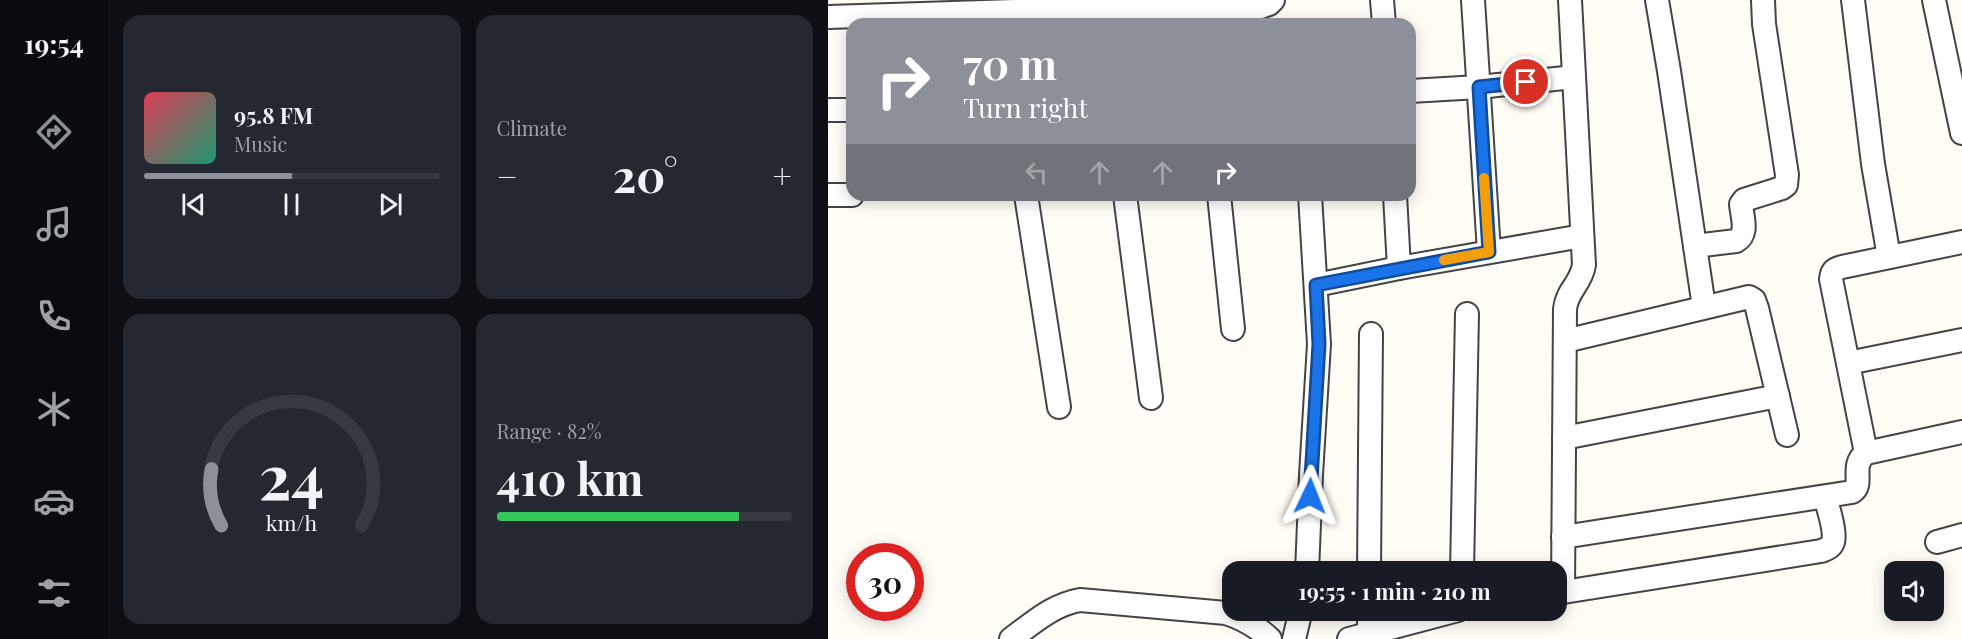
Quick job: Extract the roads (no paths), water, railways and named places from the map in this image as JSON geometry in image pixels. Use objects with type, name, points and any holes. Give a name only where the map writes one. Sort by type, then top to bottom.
[{"type":"street","points":[[828,17],[1171,16],[1261,7],[1273,0]]},
{"type":"street","points":[[1382,0],[1384,18]]},
{"type":"street","points":[[1473,0],[1489,252]]},
{"type":"street","points":[[1562,561],[1566,300],[1582,275],[1584,265],[1570,0]]},
{"type":"street","points":[[1657,0],[1704,307]]},
{"type":"street","points":[[1695,246],[1740,238],[1744,229],[1741,204],[1744,200],[1786,185],[1787,175],[1764,24],[1763,0]]},
{"type":"street","points":[[1853,0],[1873,164],[1889,257]]},
{"type":"street","points":[[1934,0],[1962,134]]},
{"type":"street","points":[[1416,91],[1574,77]]},
{"type":"street","points":[[828,110],[846,110]]},
{"type":"street","points":[[828,195],[846,195]]},
{"type":"street","points":[[1027,201],[1059,407]]},
{"type":"street","points":[[1126,201],[1151,398]]},
{"type":"street","points":[[1220,201],[1233,329]]},
{"type":"street","points":[[1307,561],[1319,344],[1310,201]]},
{"type":"street","points":[[1395,201],[1399,268]]},
{"type":"street","points":[[1316,285],[1582,236]]},
{"type":"street","points":[[1866,453],[1831,279],[1832,272],[1835,268],[1962,242]]},
{"type":"street","points":[[1565,341],[1749,297],[1754,300],[1787,435]]},
{"type":"street","points":[[1462,561],[1467,314]]},
{"type":"street","points":[[1369,561],[1371,334]]},
{"type":"street","points":[[1848,363],[1962,340]]},
{"type":"street","points":[[1564,438],[1778,396]]},
{"type":"street","points":[[1563,537],[1825,497],[1856,490],[1858,486],[1857,464],[1860,457],[1866,453],[1962,432]]},
{"type":"street","points":[[1567,591],[1821,551],[1829,548],[1833,543],[1834,534],[1825,497]]},
{"type":"street","points":[[1937,542],[1962,535]]},
{"type":"street","points":[[1011,639],[1053,608],[1080,600],[1226,613],[1257,627],[1270,639]]},
{"type":"street","points":[[1294,639],[1298,621]]},
{"type":"street","points":[[1359,636],[1365,621]]},
{"type":"street","points":[[1359,636],[1416,621]]}]
